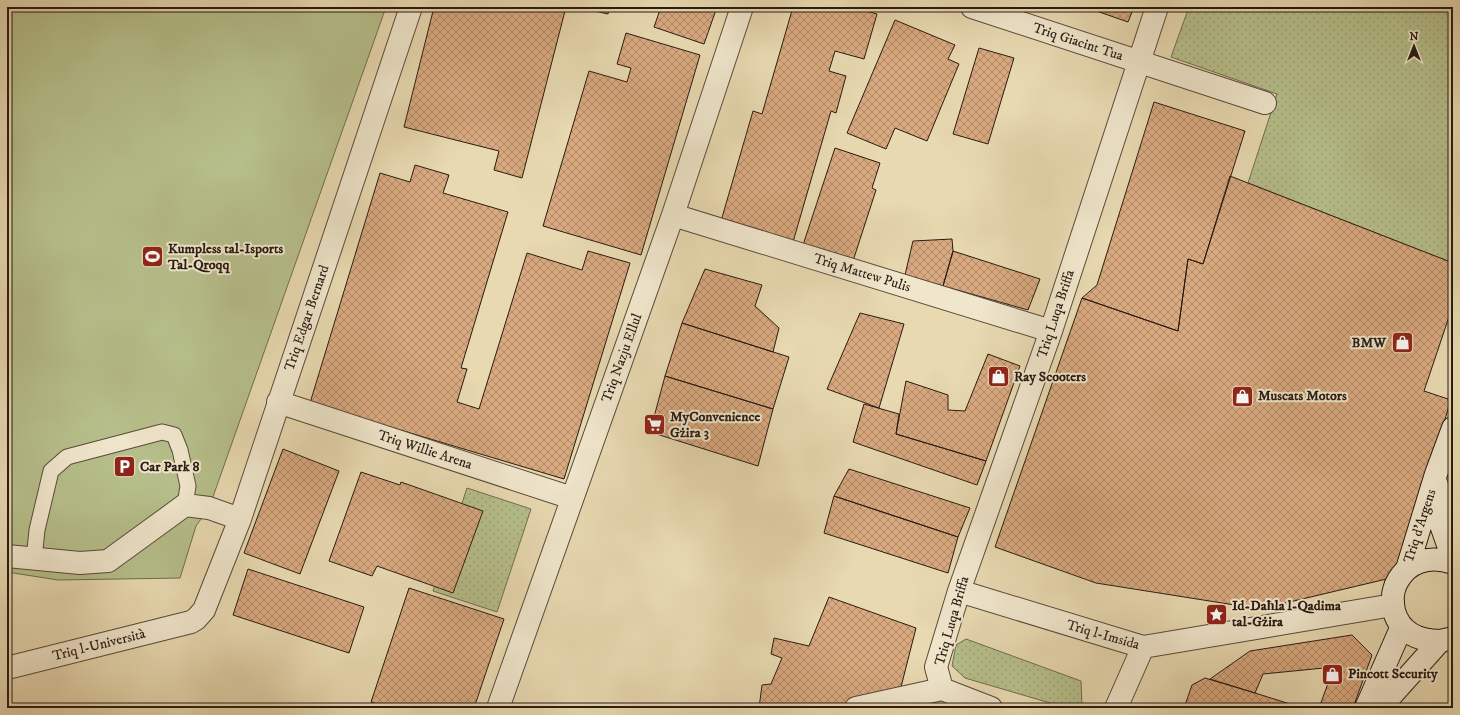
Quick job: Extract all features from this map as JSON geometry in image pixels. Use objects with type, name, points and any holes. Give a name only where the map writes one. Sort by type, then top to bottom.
[{"type":"street","name":"Triq Edgar Bernard","points":[[191,622],[200,615],[206,605],[240,519],[411,7]]},
{"type":"street","name":"Triq Nazju Ellul","points":[[498,708],[672,215],[742,7]]},
{"type":"street","name":"Triq Giacint Tua","points":[[972,7],[1265,103]]},
{"type":"street","name":"Triq Luqa Briffa","points":[[942,689],[936,667],[959,591],[1051,331],[1138,62],[1158,7]]},
{"type":"street","name":"Triq Mattew Pulis","points":[[672,215],[1051,331]]},
{"type":"street","name":"Triq Willie Arena","points":[[278,402],[572,498]]},
{"type":"street","name":"Triq d'Argens","points":[[1402,626],[1396,617],[1393,605],[1393,591],[1398,579],[1407,569],[1436,474],[1453,428]]},
{"type":"street","name":"Triq d'Argens","points":[[1436,474],[1440,522],[1453,560]]},
{"type":"street","points":[[7,556],[80,563],[108,561],[185,505],[209,508],[240,519]]},
{"type":"street","points":[[1407,569],[1421,561],[1433,559],[1453,563]]},
{"type":"street","name":"Triq l-Imsida","points":[[959,591],[1143,648],[1393,605]]},
{"type":"street","name":"Triq l-Università","points":[[7,668],[191,622]]},
{"type":"street","points":[[1366,708],[1402,626],[1417,638],[1429,642],[1446,639]]},
{"type":"street","points":[[1380,708],[1446,639]]},
{"type":"street","points":[[1116,708],[1143,648]]},
{"type":"street","points":[[856,708],[942,689],[991,708]]},
{"type":"lane","points":[[34,559],[37,530],[51,471],[67,457],[162,432],[174,436],[180,450],[188,486],[185,505]]},
{"type":"green space","name":"Kumpless tal-Isports Tal-Qroqq","points":[[7,7],[386,7],[209,508],[196,526],[180,578],[58,580],[7,572]]},
{"type":"green space","points":[[1189,7],[1453,7],[1453,263],[1248,183],[1277,94],[1171,57]]},
{"type":"green space","points":[[467,488],[531,509],[497,612],[433,591]]},
{"type":"green space","points":[[966,639],[1081,681],[1082,707],[1067,708],[965,678],[952,666],[956,645]]},
{"type":"building","points":[[434,7],[566,7],[522,178],[494,170],[499,151],[404,127]]},
{"type":"building","points":[[577,7],[609,7],[608,14]]},
{"type":"building","points":[[661,7],[717,7],[704,44],[654,27]]},
{"type":"building","points":[[793,7],[853,7],[877,14],[864,59],[835,51],[829,71],[846,76],[836,113],[831,111],[793,242],[721,221],[753,111],[762,114]]},
{"type":"building","points":[[1085,7],[1134,7],[1128,22]]},
{"type":"building","points":[[895,20],[955,45],[948,59],[959,64],[927,141],[895,128],[886,149],[847,133]]},
{"type":"building","points":[[626,33],[700,55],[641,255],[543,226],[589,71],[627,82],[631,68],[617,64]]},
{"type":"building","points":[[979,48],[1014,58],[988,144],[953,134]]},
{"type":"building","points":[[1154,102],[1245,131],[1203,264],[1188,259],[1178,331],[1082,298],[1097,285]]},
{"type":"building","points":[[835,148],[880,163],[872,188],[876,190],[852,264],[802,248]]},
{"type":"building","points":[[415,165],[449,175],[443,193],[508,212],[461,368],[467,369],[457,402],[479,409],[527,253],[582,270],[588,251],[630,263],[564,479],[310,403],[380,173],[410,182]]},
{"type":"building","name":"Muscats Motors","points":[[1230,176],[1453,263],[1453,305],[1424,391],[1451,400],[1395,577],[1260,609],[1096,583],[995,547],[1082,298],[1178,331],[1188,259],[1203,264]]},
{"type":"building","points":[[952,239],[953,251],[943,286],[905,275],[913,241]]},
{"type":"building","points":[[953,251],[1040,279],[1028,310],[943,286]]},
{"type":"building","points":[[705,269],[762,285],[755,306],[779,328],[773,352],[682,323]]},
{"type":"building","points":[[860,313],[904,324],[879,408],[827,389]]},
{"type":"building","points":[[682,323],[789,357],[773,409],[665,376]]},
{"type":"building","points":[[988,354],[1020,366],[986,461],[896,434],[906,381],[948,395],[948,410],[965,411]]},
{"type":"building","points":[[665,376],[773,409],[758,466],[650,432]]},
{"type":"building","points":[[864,404],[899,414],[896,434],[986,461],[977,485],[853,442]]},
{"type":"building","points":[[283,449],[339,471],[300,574],[244,553]]},
{"type":"building","points":[[849,469],[970,508],[958,537],[834,496]]},
{"type":"building","points":[[361,472],[400,485],[401,482],[483,511],[453,593],[377,566],[372,576],[329,561]]},
{"type":"building","points":[[834,496],[958,537],[948,573],[824,533]]},
{"type":"building","points":[[248,569],[364,607],[349,653],[233,615]]},
{"type":"building","points":[[409,588],[504,619],[474,708],[388,708],[371,702]]},
{"type":"building","points":[[829,597],[916,628],[901,687],[836,708],[759,708],[762,685],[771,684],[782,658],[771,654],[774,638],[809,646]]},
{"type":"building","points":[[1352,635],[1372,655],[1353,708],[1319,708],[1334,667],[1263,674],[1255,693],[1210,679],[1250,651]]},
{"type":"building","points":[[1205,678],[1303,708],[1184,708],[1192,685]]},
{"type":"place","name":"Kumpless tal-Isports Tal-Qroqq","points":[[152,257]]},
{"type":"place","name":"BMW","points":[[1402,343]]},
{"type":"place","name":"Ray Scooters","points":[[999,377]]},
{"type":"place","name":"Muscats Motors","points":[[1243,396]]},
{"type":"place","name":"MyConvenience Gżira 3","points":[[655,425]]},
{"type":"place","name":"Car Park 8","points":[[125,467]]},
{"type":"place","name":"Id-Daħla l-Qadima tal-Gżira","points":[[1216,614]]},
{"type":"place","name":"Pincott Security","points":[[1333,674]]}]
